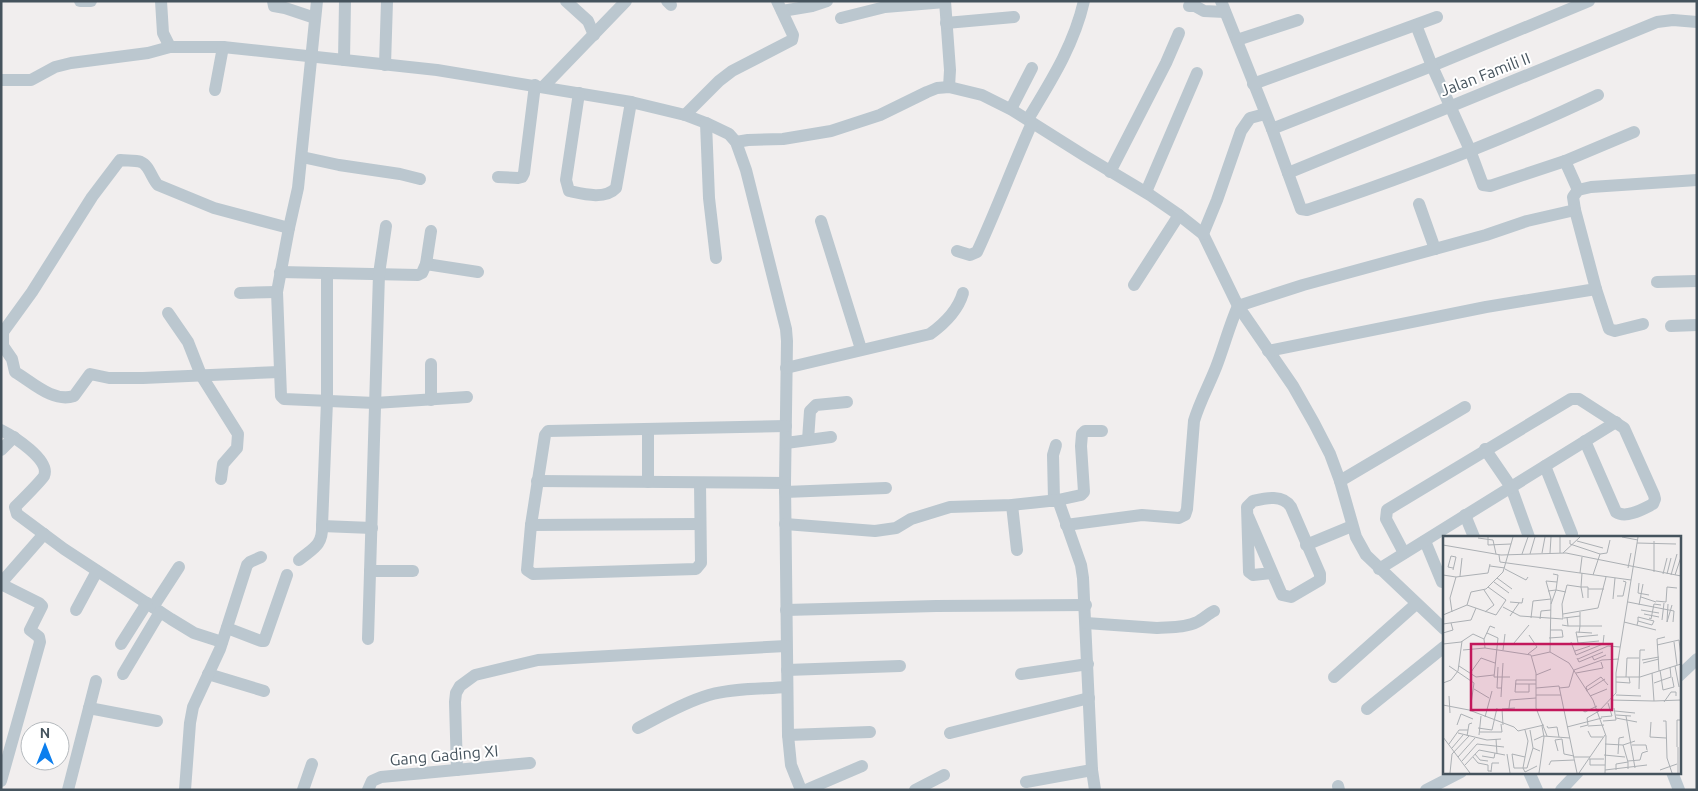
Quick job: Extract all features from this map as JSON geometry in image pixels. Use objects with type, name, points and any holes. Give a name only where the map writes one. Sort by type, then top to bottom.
[{"type":"street","points":[[80,1],[91,1]]},
{"type":"street","points":[[161,1],[163,33],[170,47]]},
{"type":"street","points":[[272,1],[274,6],[315,18]]},
{"type":"street","points":[[317,1],[298,188],[277,292],[279,372],[282,398],[375,403],[467,398]]},
{"type":"street","points":[[344,60],[345,1]]},
{"type":"street","points":[[385,65],[387,1]]},
{"type":"street","points":[[566,1],[588,21],[594,35]]},
{"type":"street","points":[[498,177],[518,178],[522,177],[524,173],[539,86],[594,35],[626,1]]},
{"type":"street","points":[[685,115],[732,70],[792,40],[793,35],[780,6],[812,6],[827,1]]},
{"type":"street","points":[[841,18],[885,7],[945,1],[950,70],[949,87]]},
{"type":"street","points":[[957,251],[970,255],[977,252],[1003,192],[1030,121],[1074,34],[1084,1]]},
{"type":"street","points":[[1272,129],[1432,66],[1588,1]]},
{"type":"street","points":[[1189,6],[1195,6],[1207,11],[1223,7],[1272,129],[1301,209],[1307,210],[1387,184],[1562,112],[1598,95]]},
{"type":"street","points":[[946,23],[1014,17]]},
{"type":"street","points":[[1253,84],[1437,17]]},
{"type":"street","points":[[1237,40],[1298,20]]},
{"type":"street","name":"Jalan Famili II","points":[[1288,173],[1657,22],[1673,20],[1697,22]]},
{"type":"street","points":[[1416,25],[1448,106],[1470,150],[1483,185],[1486,186],[1565,161],[1634,132]]},
{"type":"street","points":[[1110,172],[1166,63],[1179,33]]},
{"type":"street","points":[[1,80],[30,80],[55,67],[71,63],[148,53],[170,47],[223,47],[437,70],[579,92],[685,115],[729,134],[736,142],[746,170],[786,329],[785,524],[788,735],[791,764],[801,790]]},
{"type":"street","points":[[215,90],[223,47]]},
{"type":"street","points":[[1011,109],[1032,68]]},
{"type":"street","points":[[1146,192],[1197,73]]},
{"type":"street","points":[[736,142],[783,139],[831,132],[880,115],[937,88],[949,87],[982,95],[1011,109],[1110,172],[1146,192],[1203,234],[1238,306],[1293,386],[1330,454],[1340,481],[1352,526],[1366,556],[1416,604],[1442,623]]},
{"type":"street","points":[[579,92],[566,180],[570,191],[588,195],[608,194],[616,188],[631,102]]},
{"type":"street","points":[[1203,234],[1241,131],[1250,118],[1265,114]]},
{"type":"street","points":[[706,123],[709,198],[716,258]]},
{"type":"street","points":[[302,157],[420,179]]},
{"type":"street","points":[[279,372],[143,378],[110,378],[90,374],[74,396],[61,397],[42,390],[15,372],[12,359],[3,346],[2,332],[32,292],[92,197],[120,160],[144,164],[158,185],[214,208],[289,228]]},
{"type":"street","points":[[1565,161],[1578,190]]},
{"type":"street","points":[[1643,324],[1615,331],[1609,329],[1596,289],[1573,197],[1578,190],[1591,187],[1697,180]]},
{"type":"street","points":[[1419,204],[1435,249]]},
{"type":"street","points":[[1238,306],[1303,285],[1486,235],[1527,221],[1575,210]]},
{"type":"street","points":[[1134,285],[1179,215]]},
{"type":"street","points":[[822,221],[861,349]]},
{"type":"street","points":[[368,638],[378,274],[386,226]]},
{"type":"street","points":[[280,272],[418,275],[422,273],[426,264],[431,231]]},
{"type":"street","points":[[426,264],[478,272]]},
{"type":"street","points":[[299,560],[315,548],[320,542],[322,533],[327,401],[327,273]]},
{"type":"street","points":[[1657,282],[1697,281]]},
{"type":"street","points":[[1268,351],[1486,307],[1596,289]]},
{"type":"street","points":[[240,293],[277,292]]},
{"type":"street","points":[[786,368],[930,334],[950,315],[963,293]]},
{"type":"street","points":[[1066,525],[1142,515],[1179,518],[1185,515],[1194,421],[1238,306]]},
{"type":"street","points":[[168,312],[188,342],[201,375],[238,434],[237,448],[232,456],[223,464],[221,479]]},
{"type":"street","points":[[1670,326],[1697,326]]},
{"type":"street","points":[[431,364],[432,400]]},
{"type":"street","points":[[1404,553],[1386,519],[1387,510],[1485,449],[1571,399],[1579,399],[1624,428],[1654,495],[1653,504],[1627,515],[1621,515],[1616,512],[1585,442]]},
{"type":"street","points":[[808,440],[810,411],[812,407],[847,402]]},
{"type":"street","points":[[1340,481],[1465,407]]},
{"type":"street","points":[[1379,569],[1616,422]]},
{"type":"street","points":[[700,483],[701,563],[696,569],[532,574],[528,572],[526,567],[537,481],[545,435],[548,431],[786,426]]},
{"type":"street","points":[[1,430],[14,437],[39,459],[45,470],[43,477],[15,507],[15,511],[96,571],[194,632],[222,642]]},
{"type":"street","points":[[648,430],[648,482]]},
{"type":"street","points":[[785,524],[875,531],[886,530],[896,528],[911,519],[950,507],[1012,505],[1056,500],[1084,492],[1082,434],[1085,431],[1102,431]]},
{"type":"street","points":[[1,450],[14,437]]},
{"type":"street","points":[[786,443],[831,437]]},
{"type":"street","points":[[1056,445],[1053,455],[1056,500],[1081,565],[1086,605],[1092,770],[1095,790]]},
{"type":"street","points":[[1485,449],[1511,487],[1529,536]]},
{"type":"street","points":[[1545,466],[1572,534]]},
{"type":"street","points":[[537,481],[700,483],[785,488],[886,488]]},
{"type":"street","points":[[1248,516],[1282,596],[1286,598],[1291,597],[1320,580],[1320,574],[1288,501],[1282,498],[1252,500],[1247,507],[1248,572],[1254,575],[1272,573]]},
{"type":"street","points":[[1012,505],[1017,550]]},
{"type":"street","points":[[1465,515],[1474,536]]},
{"type":"street","points":[[531,525],[700,524]]},
{"type":"street","points":[[322,526],[372,528]]},
{"type":"street","points":[[1306,545],[1352,526]]},
{"type":"street","points":[[1,781],[40,642],[39,637],[31,632],[30,629],[42,606],[1,583],[44,534]]},
{"type":"street","points":[[1424,541],[1442,582]]},
{"type":"street","points":[[185,790],[190,715],[222,642],[247,565],[261,557]]},
{"type":"street","points":[[123,674],[154,607],[179,568]]},
{"type":"street","points":[[76,610],[96,571]]},
{"type":"street","points":[[370,571],[413,571]]},
{"type":"street","points":[[226,628],[264,641],[287,575]]},
{"type":"street","points":[[1334,677],[1416,604]]},
{"type":"street","points":[[786,610],[1086,605]]},
{"type":"street","points":[[121,644],[154,607]]},
{"type":"street","points":[[1086,623],[1157,628],[1168,627],[1198,622],[1214,611]]},
{"type":"street","points":[[457,770],[456,693],[460,686],[475,675],[538,660],[786,646]]},
{"type":"street","points":[[1367,709],[1443,649]]},
{"type":"street","points":[[1020,674],[1088,664]]},
{"type":"street","points":[[787,670],[900,666]]},
{"type":"street","points":[[208,674],[264,691]]},
{"type":"street","points":[[68,790],[96,681]]},
{"type":"street","points":[[638,728],[693,701],[710,695],[787,688]]},
{"type":"street","points":[[950,733],[1090,698]]},
{"type":"street","points":[[89,708],[157,721]]},
{"type":"street","points":[[788,735],[870,732]]},
{"type":"street","name":"Gang Gading XI","points":[[368,790],[372,782],[381,778],[530,763]]},
{"type":"street","points":[[303,790],[312,764]]},
{"type":"street","points":[[806,790],[862,766]]},
{"type":"street","points":[[1026,782],[1092,770]]},
{"type":"street","points":[[1426,790],[1457,774]]},
{"type":"street","points":[[1530,774],[1537,790]]},
{"type":"street","points":[[1561,790],[1576,774]]},
{"type":"street","points":[[1673,774],[1679,790]]},
{"type":"street","points":[[915,790],[944,775]]}]
